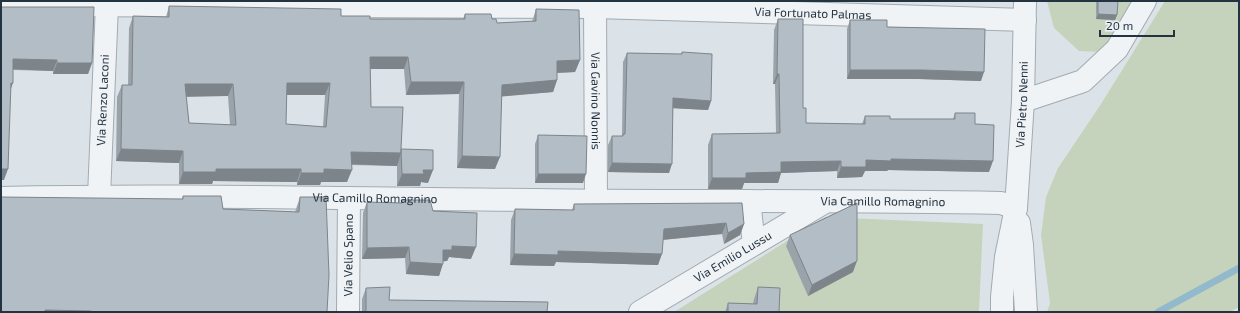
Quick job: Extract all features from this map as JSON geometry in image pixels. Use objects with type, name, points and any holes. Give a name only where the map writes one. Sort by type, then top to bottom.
[{"type":"street","points":[[1023,101],[1084,81],[1117,49],[1145,1]]},
{"type":"street","name":"Via Fortunato Palmas","points":[[1,5],[595,4],[1025,11]]},
{"type":"street","name":"Via Gavino Nonnis","points":[[595,4],[596,201]]},
{"type":"street","name":"Via Renzo Laconi","points":[[99,196],[107,5]]},
{"type":"street","name":"Via Pietro Nenni","points":[[1002,312],[1006,257],[1016,208],[1023,101],[1025,11]]},
{"type":"street","name":"Via Camillo Romagnino","points":[[1,198],[99,196],[596,201],[826,201],[1001,203],[1016,208]]},
{"type":"street","name":"Via Velio Spano","points":[[348,312],[349,198]]},
{"type":"street","points":[[749,201],[754,244]]},
{"type":"street","name":"Via Emilio Lussu","points":[[640,312],[826,201]]},
{"type":"street","name":"Via Pietro Nenni","points":[[1016,208],[1022,245],[1026,312]]},
{"type":"green space","points":[[1047,1],[1133,1],[1114,39],[1100,52],[1079,51],[1054,28]]},
{"type":"green space","points":[[1165,1],[1239,1],[1239,307],[1230,312],[1047,312],[1050,303],[1041,235],[1046,197],[1058,168],[1101,104]]},
{"type":"green space","points":[[825,217],[983,224],[979,312],[674,312]]},
{"type":"building","points":[[1098,1],[1118,1],[1117,15],[1098,14]]},
{"type":"building","points":[[169,6],[341,9],[341,16],[370,16],[370,19],[465,19],[465,14],[491,14],[492,19],[496,19],[497,23],[536,21],[536,9],[579,10],[580,60],[557,61],[557,80],[502,85],[500,157],[462,156],[464,82],[411,82],[408,57],[370,57],[371,107],[403,107],[401,153],[351,152],[352,170],[324,169],[324,173],[301,173],[301,169],[216,169],[216,172],[183,172],[183,151],[121,149],[122,85],[132,85],[133,16],[169,17]],"holes":[[[287,83],[330,83],[326,127],[286,124]],[[185,84],[233,84],[236,125],[189,123]]]},
{"type":"building","points":[[1,7],[94,7],[92,63],[57,63],[57,60],[13,59],[8,169],[1,169]]},
{"type":"building","points":[[778,19],[803,19],[803,108],[806,108],[806,123],[865,124],[865,116],[890,116],[890,119],[955,119],[955,113],[975,113],[975,124],[994,125],[993,161],[866,160],[866,167],[841,167],[841,161],[781,162],[781,172],[746,173],[746,178],[712,178],[712,134],[780,133],[779,74],[777,74]]},
{"type":"building","points":[[850,20],[887,20],[887,27],[985,29],[984,72],[850,70]]},
{"type":"building","points":[[682,52],[712,54],[711,101],[673,98],[672,164],[612,163],[612,136],[623,136],[623,134],[625,134],[627,53],[682,54]]},
{"type":"building","points":[[538,135],[587,136],[586,174],[538,174]]},
{"type":"building","points":[[401,149],[433,150],[433,170],[423,170],[424,174],[402,174]]},
{"type":"building","points":[[183,196],[221,196],[223,209],[299,212],[300,197],[326,197],[329,275],[327,312],[91,312],[45,310],[45,312],[1,312],[1,197],[183,199]]},
{"type":"building","points":[[402,200],[430,200],[433,211],[477,213],[476,247],[452,246],[452,250],[443,250],[443,264],[410,262],[409,247],[367,248],[367,202],[402,203]]},
{"type":"building","points":[[742,203],[744,224],[728,233],[726,223],[664,229],[662,254],[558,251],[558,255],[514,254],[515,209],[574,210],[574,204]]},
{"type":"building","points":[[857,203],[857,261],[812,285],[790,235]]},
{"type":"building","points":[[390,287],[389,300],[548,302],[547,312],[366,312],[366,288]]},
{"type":"building","points":[[758,287],[780,288],[779,312],[728,312],[728,303],[757,304]]},
{"type":"waterway","points":[[1158,312],[1239,268]]}]
